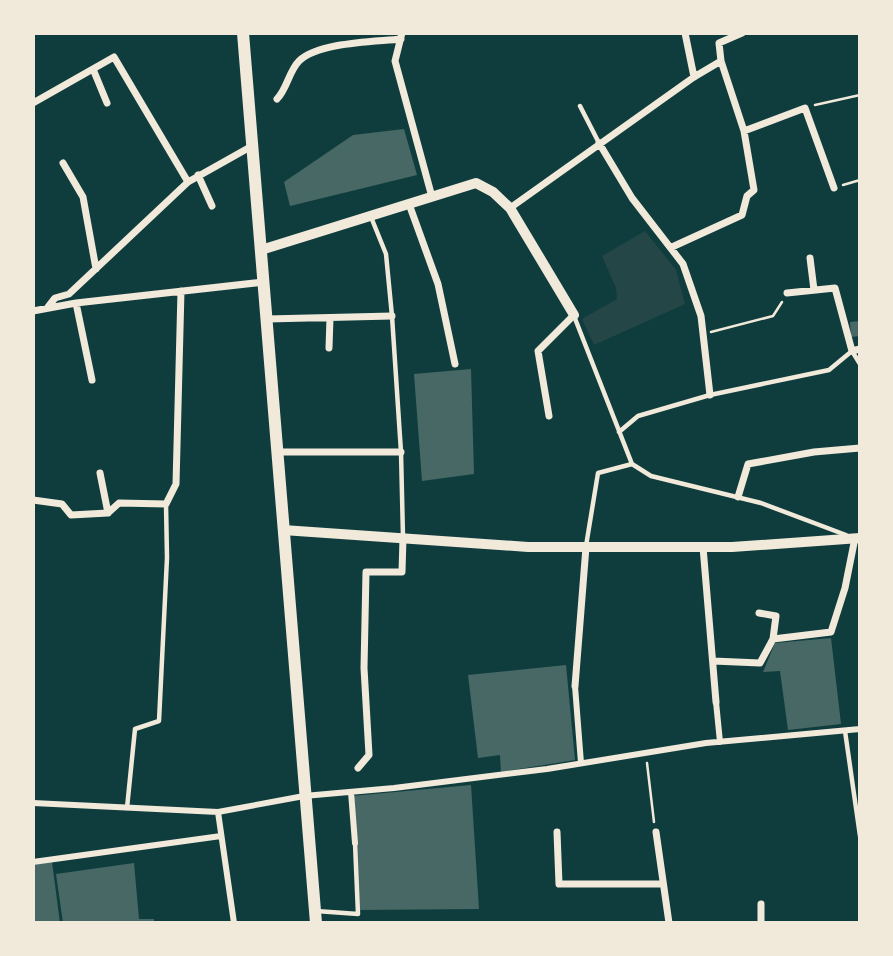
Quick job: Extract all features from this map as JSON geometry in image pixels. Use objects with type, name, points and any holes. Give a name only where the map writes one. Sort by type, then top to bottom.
[{"type":"main road","points":[[243,33],[316,917]]},
{"type":"street","points":[[685,33],[694,77]]},
{"type":"street","points":[[672,247],[742,215],[747,196],[754,190],[744,131],[721,61],[719,43],[742,33]]},
{"type":"street","points":[[277,99],[284,92],[297,62],[316,50],[402,36],[395,61],[412,136],[432,197]]},
{"type":"street","points":[[33,103],[114,57],[188,182]]},
{"type":"street","points":[[510,208],[599,143],[721,61]]},
{"type":"street","points":[[93,69],[107,103]]},
{"type":"street","points":[[744,131],[805,108],[834,188]]},
{"type":"street","points":[[599,143],[632,198],[683,264],[701,316],[710,396]]},
{"type":"street","points":[[48,307],[55,298],[69,294],[96,270],[188,182],[253,145]]},
{"type":"street","points":[[63,163],[83,197],[96,270]]},
{"type":"street","points":[[198,175],[212,206]]},
{"type":"street","points":[[261,250],[476,183],[493,192],[510,208],[574,315],[538,351],[549,416]]},
{"type":"street","points":[[409,204],[438,284],[455,364]]},
{"type":"street","points":[[810,258],[814,290]]},
{"type":"street","points":[[33,311],[76,303],[264,282]]},
{"type":"street","points":[[787,293],[835,288],[856,350]]},
{"type":"street","points":[[33,500],[62,504],[71,515],[107,513],[119,503],[166,504],[176,484],[180,291]]},
{"type":"street","points":[[76,303],[92,380]]},
{"type":"street","points":[[267,319],[392,316]]},
{"type":"street","points":[[329,348],[330,318]]},
{"type":"street","points":[[738,497],[748,464],[814,452],[860,448]]},
{"type":"street","points":[[278,452],[401,452]]},
{"type":"street","points":[[100,473],[107,513]]},
{"type":"street","points":[[284,530],[528,547],[732,547],[857,538],[831,632],[773,639]]},
{"type":"street","points":[[358,768],[369,755],[364,668],[366,572],[402,572],[403,538]]},
{"type":"street","points":[[580,763],[575,686],[586,547]]},
{"type":"street","points":[[703,547],[720,742]]},
{"type":"street","points":[[713,661],[760,663],[773,639],[776,616],[760,613]]},
{"type":"street","points":[[33,803],[218,812],[304,796],[580,763],[720,742],[860,729]]},
{"type":"street","points":[[351,792],[355,843]]},
{"type":"street","points":[[218,812],[233,923]]},
{"type":"street","points":[[557,832],[559,884],[663,884]]},
{"type":"street","points":[[656,832],[669,923]]},
{"type":"street","points":[[33,862],[221,836]]},
{"type":"street","points":[[761,904],[761,923]]},
{"type":"lane","points":[[580,106],[599,143]]},
{"type":"lane","points":[[371,216],[386,254],[401,452],[403,538]]},
{"type":"lane","points":[[574,315],[632,464],[651,476],[761,503],[857,538]]},
{"type":"lane","points":[[619,432],[638,416],[710,396],[829,370],[856,350],[860,364]]},
{"type":"lane","points":[[586,547],[598,473],[632,464]]},
{"type":"lane","points":[[127,808],[135,729],[159,721],[167,558],[166,504]]},
{"type":"lane","points":[[845,731],[860,836]]},
{"type":"lane","points":[[316,917],[358,914],[355,843]]},
{"type":"path","points":[[805,108],[860,95]]},
{"type":"path","points":[[834,188],[860,180]]},
{"type":"path","points":[[704,334],[773,316],[787,293]]},
{"type":"path","points":[[645,753],[656,832]]},
{"type":"shaded area","points":[[645,231],[676,270],[685,304],[594,345],[582,319],[617,299],[616,288],[602,256]]},
{"type":"building","points":[[404,129],[417,175],[290,206],[284,182],[353,135]]},
{"type":"building","points":[[860,321],[860,336],[851,337],[850,322]]},
{"type":"building","points":[[471,369],[474,474],[422,481],[414,374]]},
{"type":"building","points":[[831,638],[841,724],[788,730],[780,671],[763,672],[775,643]]},
{"type":"building","points":[[566,665],[575,760],[501,772],[500,755],[478,758],[468,675]]},
{"type":"building","points":[[471,785],[479,909],[358,910],[352,796]]},
{"type":"building","points":[[52,862],[60,923],[33,923],[33,865]]},
{"type":"building","points":[[134,863],[139,919],[154,919],[154,923],[63,923],[56,874]]}]
